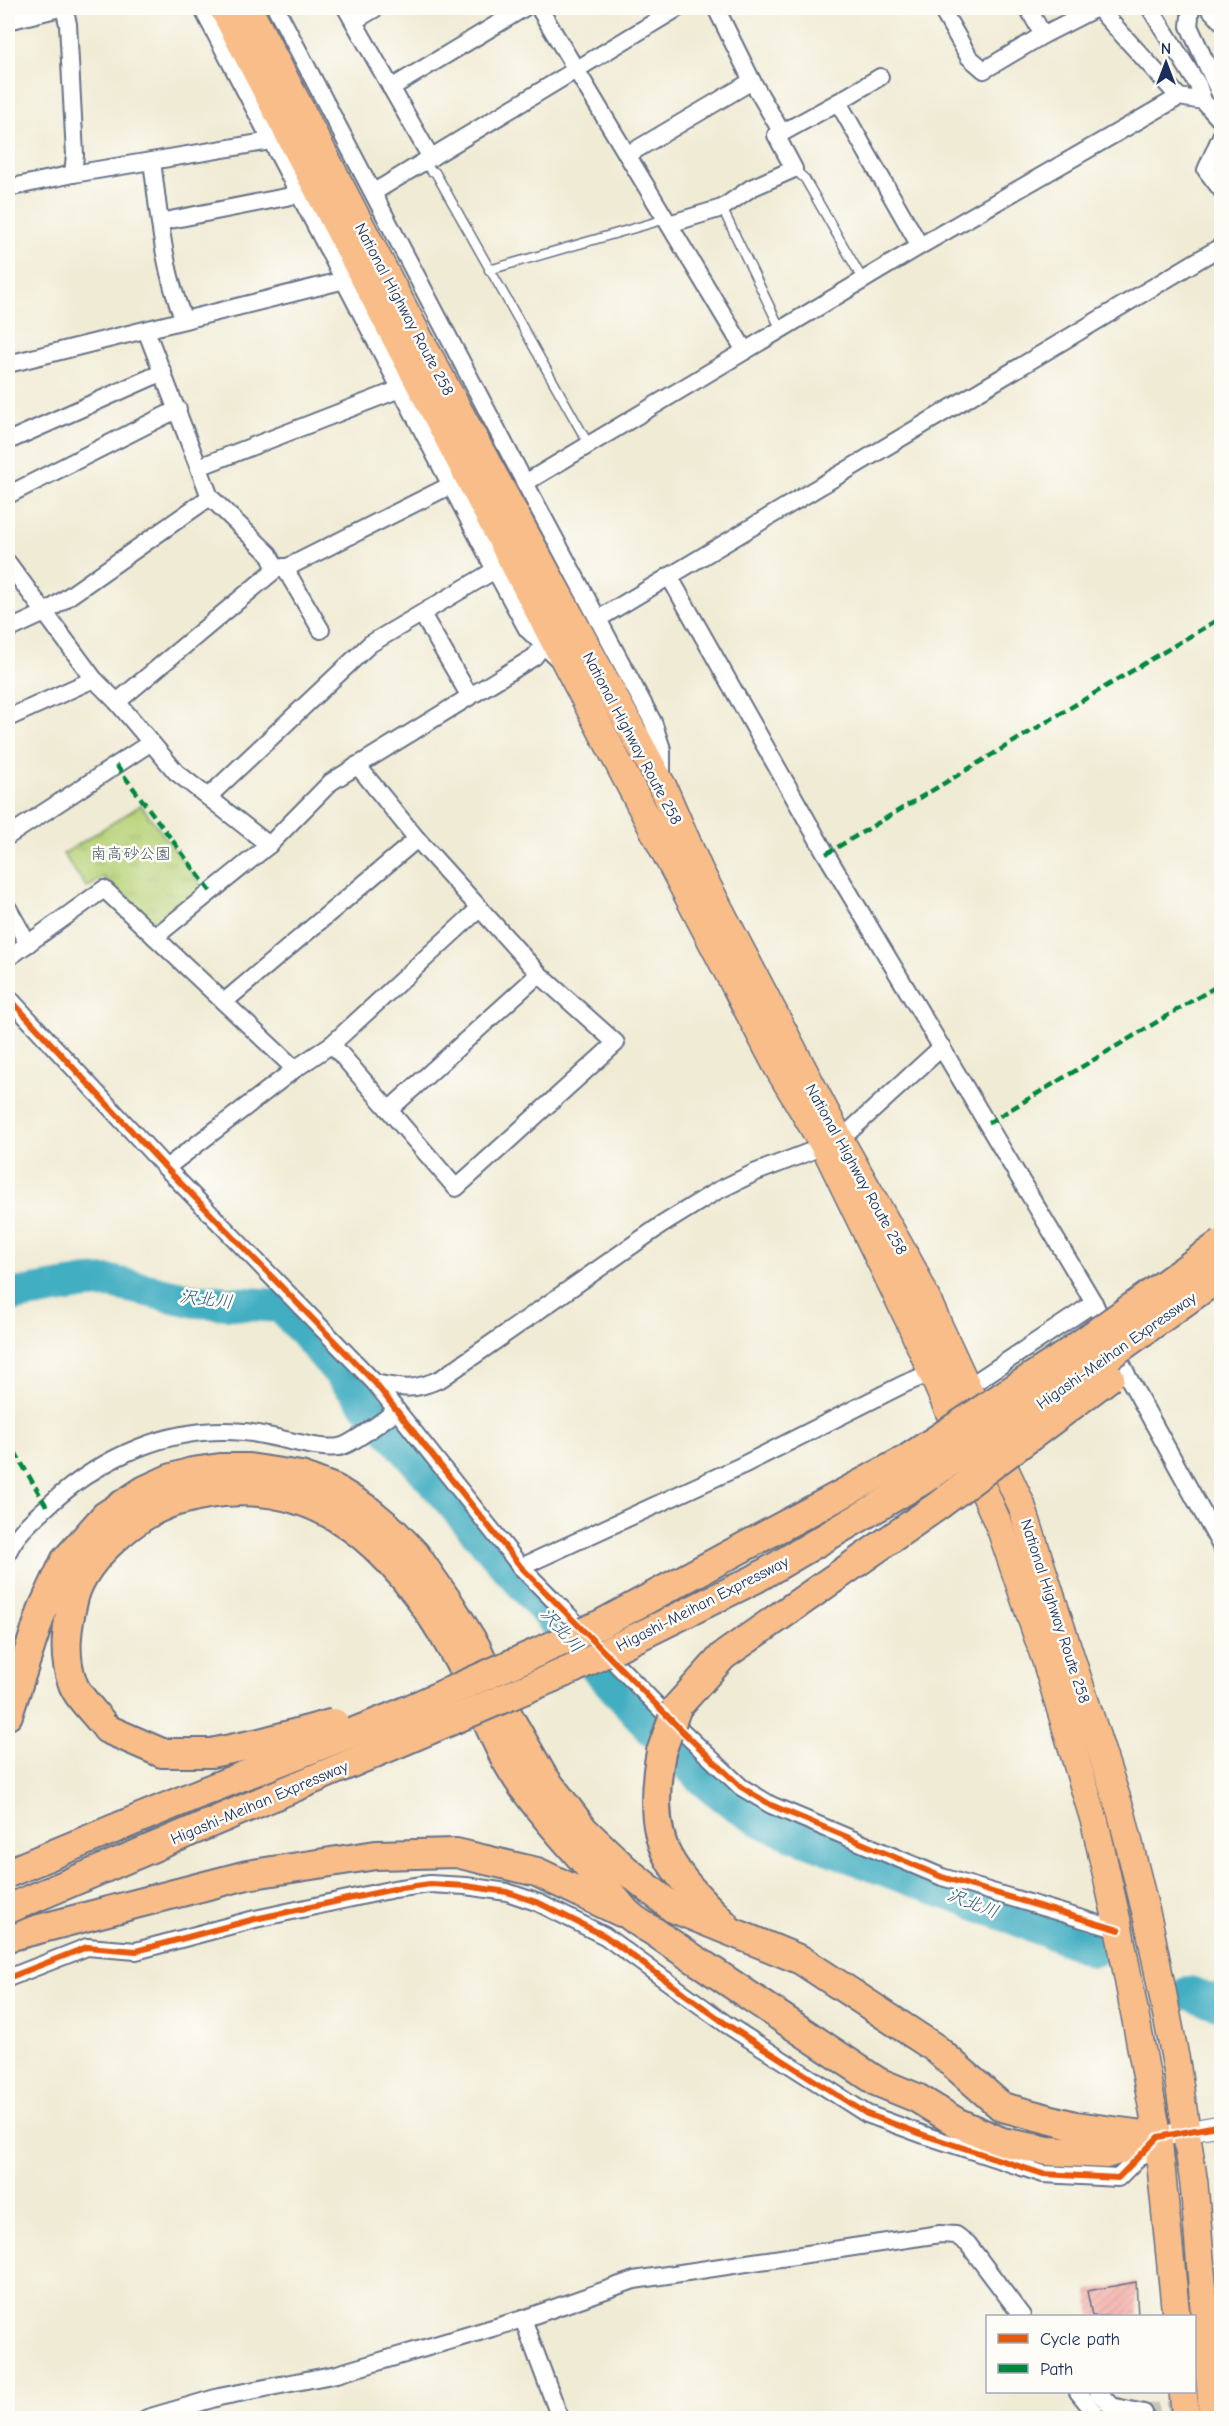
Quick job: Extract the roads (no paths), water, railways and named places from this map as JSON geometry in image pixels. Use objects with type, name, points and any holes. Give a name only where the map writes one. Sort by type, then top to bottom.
[{"type":"highway","name":"National Highway Route 258","points":[[223,8],[313,155],[418,336],[663,787],[699,870],[832,1143],[1001,1530],[1046,1661],[1095,1823],[1119,1930],[1158,2137],[1176,2315]]},
{"type":"highway","name":"National Highway Route 258","points":[[249,8],[313,155],[566,665],[777,1066],[832,1143],[913,1270],[1021,1504],[1122,1815],[1150,1929],[1187,2132],[1194,2184],[1213,2418]]},
{"type":"highway","name":"Higashi-Meihan Expressway","points":[[8,1873],[205,1791],[392,1717],[602,1624],[907,1459],[1062,1358],[1221,1243]]},
{"type":"highway","name":"Higashi-Meihan Expressway","points":[[8,1909],[564,1673],[755,1579],[918,1483],[1075,1380],[1221,1275]]},
{"type":"highway","points":[[731,1933],[685,1882],[667,1855],[658,1817],[656,1779],[661,1752],[677,1707],[723,1656],[939,1506],[1029,1440],[1201,1307],[1221,1283]]},
{"type":"highway","points":[[8,1715],[43,1608],[65,1561],[105,1516],[145,1490],[192,1472],[220,1468],[249,1468],[300,1476],[335,1489],[368,1510],[415,1554],[476,1647],[510,1719],[542,1776],[584,1830],[626,1870],[673,1908],[801,1960],[935,2048],[1002,2108],[1075,2126],[1158,2137]]},
{"type":"highway","points":[[629,1915],[546,1819],[507,1762],[456,1656],[402,1573],[373,1542],[345,1521],[316,1506],[286,1496],[255,1490],[214,1491],[172,1502],[141,1518],[94,1561],[78,1585],[67,1625],[66,1655],[73,1686],[107,1728],[162,1753],[211,1753],[333,1724],[644,1588],[686,1579]]},
{"type":"highway","points":[[16,1934],[247,1875],[376,1855],[456,1852],[537,1872],[629,1915],[878,2082],[917,2098],[956,2122],[1002,2142],[1048,2151],[1106,2154],[1158,2137]]},
{"type":"highway","points":[[1183,2393],[1186,2418]]},
{"type":"street","points":[[8,21],[28,11],[62,8],[68,24],[70,48],[75,155],[73,174]]},
{"type":"street","points":[[202,8],[527,629],[566,665]]},
{"type":"street","points":[[276,8],[653,722],[662,749],[663,787]]},
{"type":"street","points":[[376,8],[350,14],[427,160]]},
{"type":"street","points":[[391,88],[524,8]]},
{"type":"street","points":[[539,8],[745,351]]},
{"type":"street","points":[[374,192],[678,8]]},
{"type":"street","points":[[716,8],[752,81],[782,133]]},
{"type":"street","points":[[940,8],[969,57],[984,70],[1043,35],[1097,8],[1179,97],[1203,101]]},
{"type":"street","points":[[1028,8],[1043,35]]},
{"type":"street","points":[[1150,8],[1198,85],[1203,101],[1221,122]]},
{"type":"street","points":[[1191,8],[1190,26],[1221,98]]},
{"type":"street","points":[[1209,8],[1221,22]]},
{"type":"street","points":[[667,222],[722,208],[751,188],[794,169],[776,135],[880,77]]},
{"type":"street","points":[[627,155],[752,81]]},
{"type":"street","points":[[525,483],[920,246],[1179,97]]},
{"type":"street","points":[[838,102],[920,246]]},
{"type":"street","points":[[1221,134],[1206,170],[1221,191]]},
{"type":"street","points":[[8,188],[73,174],[271,141]]},
{"type":"street","points":[[152,161],[160,222],[178,304],[184,320]]},
{"type":"street","points":[[160,222],[300,194]]},
{"type":"street","points":[[598,619],[1221,246]]},
{"type":"street","points":[[8,364],[345,280]]},
{"type":"street","points":[[146,330],[210,497],[269,554],[321,630]]},
{"type":"street","points":[[8,441],[163,372]]},
{"type":"street","points":[[199,466],[400,388]]},
{"type":"street","points":[[8,495],[178,409]]},
{"type":"street","points":[[117,702],[280,568],[451,485]]},
{"type":"street","points":[[8,630],[45,613],[210,497]]},
{"type":"street","points":[[8,563],[94,679],[117,702],[176,772],[269,845]]},
{"type":"street","points":[[208,797],[370,644],[495,570]]},
{"type":"street","points":[[669,576],[826,854],[1094,1303],[1128,1377],[1221,1548]]},
{"type":"street","points":[[422,614],[469,695]]},
{"type":"street","points":[[155,937],[269,845],[331,782],[534,657],[543,646]]},
{"type":"street","points":[[8,718],[94,679]]},
{"type":"street","points":[[8,836],[150,743]]},
{"type":"street","points":[[332,1044],[456,1188],[616,1043],[539,974],[417,839],[357,765]]},
{"type":"street","points":[[224,1002],[417,839]]},
{"type":"street","points":[[8,958],[104,889],[295,1069]]},
{"type":"street","points":[[8,908],[28,944]]},
{"type":"street","points":[[166,1168],[295,1069],[332,1044],[480,908]]},
{"type":"street","points":[[389,1110],[539,974]]},
{"type":"street","points":[[8,997],[166,1168],[375,1383],[393,1413],[521,1567],[682,1731],[741,1787],[771,1805],[942,1877],[1119,1930]]},
{"type":"street","points":[[375,1383],[396,1388],[421,1388],[442,1378],[660,1226],[715,1192],[754,1173],[832,1143],[942,1047]]},
{"type":"street","points":[[968,1387],[1094,1303]]},
{"type":"street","points":[[521,1567],[743,1465],[904,1384],[933,1372]]},
{"type":"street","points":[[8,1552],[33,1519],[70,1486],[117,1455],[193,1433],[219,1430],[258,1434],[321,1446],[342,1447],[393,1413]]},
{"type":"street","points":[[8,1978],[87,1947],[136,1951],[255,1919],[394,1888],[430,1884],[465,1886],[507,1892],[539,1903],[604,1936],[726,2025],[867,2114],[1043,2174],[1118,2178],[1158,2137],[1221,2125]]},
{"type":"street","points":[[147,2418],[219,2397],[337,2374],[523,2319],[634,2280],[940,2234],[956,2235],[968,2244],[1021,2315]]},
{"type":"street","points":[[523,2319],[560,2418]]},
{"type":"street","points":[[1080,2393],[1099,2418]]},
{"type":"street","points":[[1100,2393],[1111,2406],[1144,2413]]},
{"type":"lane","points":[[427,160],[430,171],[435,172],[589,445]]},
{"type":"lane","points":[[794,169],[805,179],[863,280]]},
{"type":"lane","points":[[722,208],[781,330]]},
{"type":"lane","points":[[489,270],[667,222]]},
{"type":"waterway","name":"沢北川","points":[[8,1296],[87,1283],[111,1282],[195,1301],[281,1306],[645,1721],[683,1761],[724,1796],[747,1812],[782,1830],[1094,1950]]},
{"type":"waterway","name":"沢北川","points":[[1189,1993],[1222,2004]]},
{"type":"tunnel","points":[[1144,2413],[1193,2405]]},
{"type":"park label","name":"南高砂公園","points":[[131,853]]}]
